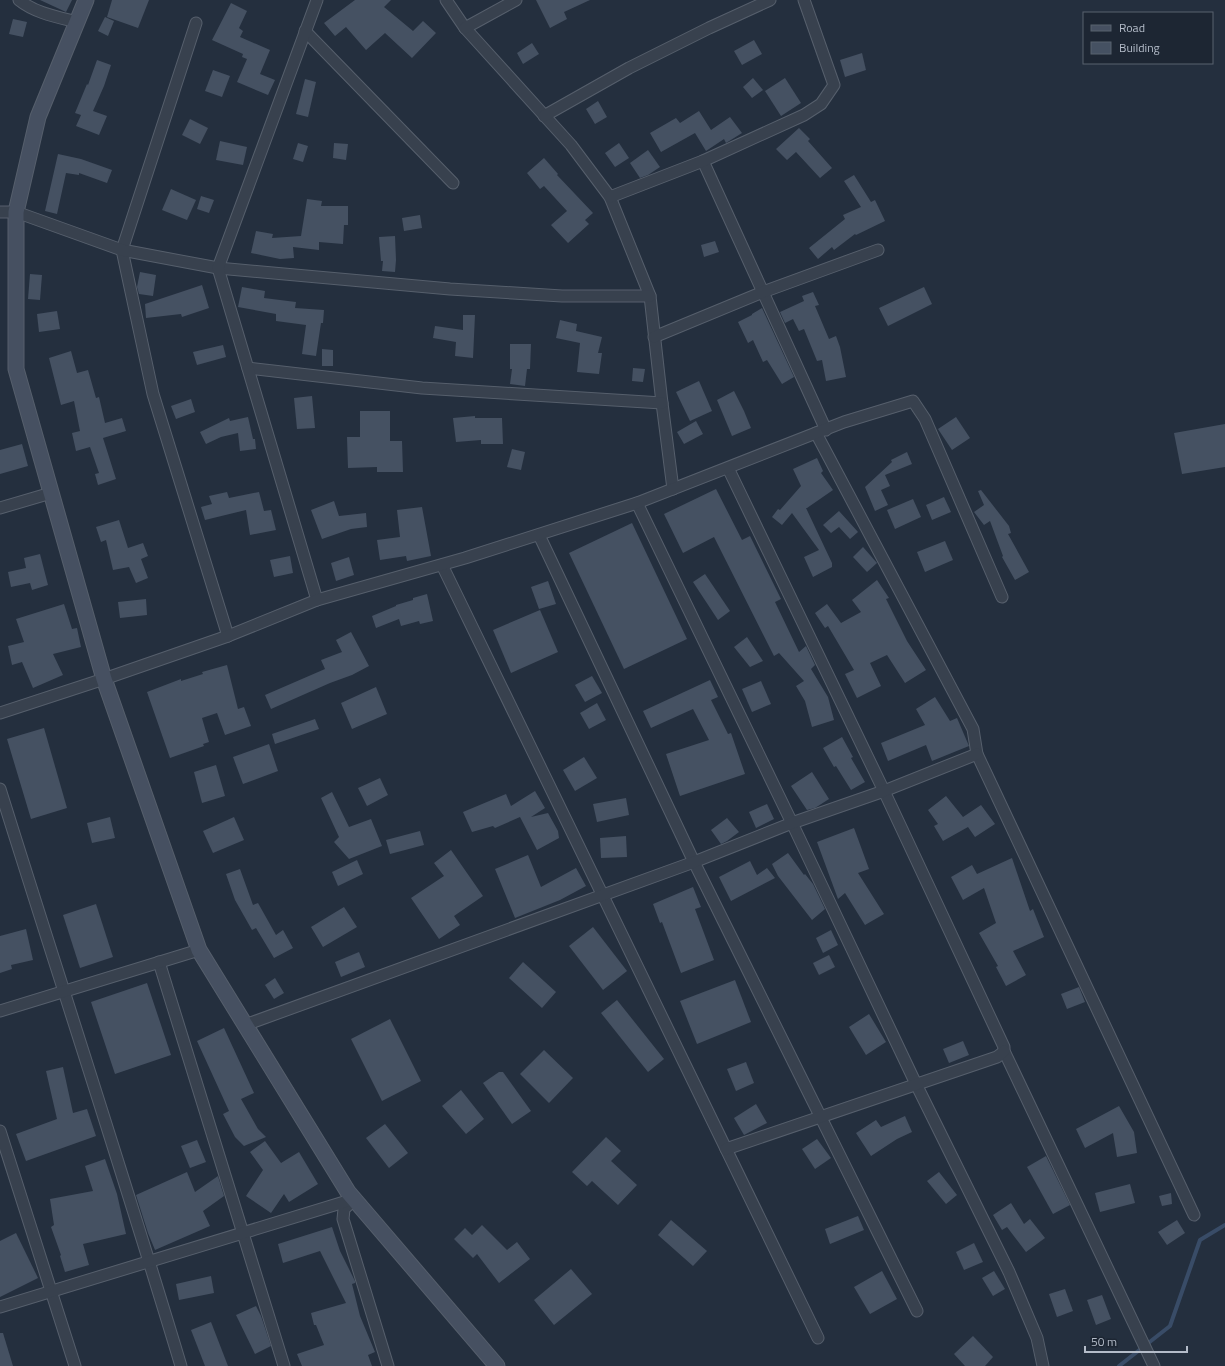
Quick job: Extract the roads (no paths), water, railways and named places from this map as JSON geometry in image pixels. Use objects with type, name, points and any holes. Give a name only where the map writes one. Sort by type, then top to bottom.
[{"type":"main road","points":[[86,0],[38,117],[16,212],[16,369],[104,679],[199,950],[348,1192],[497,1366]]},
{"type":"street","points":[[19,0],[25,5],[38,11],[77,22]]},
{"type":"street","points":[[316,600],[218,268],[317,0]]},
{"type":"street","points":[[446,0],[465,28],[571,145],[610,197],[650,296],[673,489]]},
{"type":"street","points":[[465,28],[516,0]]},
{"type":"street","points":[[544,116],[629,68],[709,28],[770,0]]},
{"type":"street","points":[[610,197],[703,161],[804,115],[821,104],[834,85],[804,0]]},
{"type":"street","points":[[196,23],[122,250],[152,394],[228,636]]},
{"type":"street","points":[[305,31],[453,182]]},
{"type":"street","points":[[703,161],[763,292],[821,432],[973,728],[977,754],[1194,1215]]},
{"type":"street","points":[[0,212],[16,212],[122,250],[218,268],[458,290],[562,296],[650,296]]},
{"type":"street","points":[[654,337],[763,292],[878,250]]},
{"type":"street","points":[[248,368],[422,388],[662,403]]},
{"type":"street","points":[[0,713],[228,636],[316,600],[442,565],[637,503],[844,422],[913,401],[925,419],[1002,597]]},
{"type":"street","points":[[728,468],[884,791],[1004,1047],[1004,1051],[1152,1362]]},
{"type":"street","points":[[0,508],[51,493]]},
{"type":"street","points":[[637,503],[792,823],[916,1084],[1009,1272],[1037,1338],[1043,1366]]},
{"type":"street","points":[[539,535],[694,862],[916,1311]]},
{"type":"street","points":[[442,565],[818,1338]]},
{"type":"street","points":[[245,1025],[694,862],[792,823],[884,791],[977,754]]},
{"type":"street","points":[[0,788],[63,992],[150,1262],[181,1366]]},
{"type":"street","points":[[0,1011],[199,950]]},
{"type":"street","points":[[159,962],[284,1366]]},
{"type":"street","points":[[726,1149],[997,1057],[1004,1051]]},
{"type":"street","points":[[0,1131],[74,1366]]},
{"type":"street","points":[[0,1308],[354,1199]]},
{"type":"street","points":[[354,1199],[344,1209],[343,1219],[388,1366]]},
{"type":"waterway","points":[[1119,1366],[1170,1326],[1200,1240],[1225,1225]]}]
